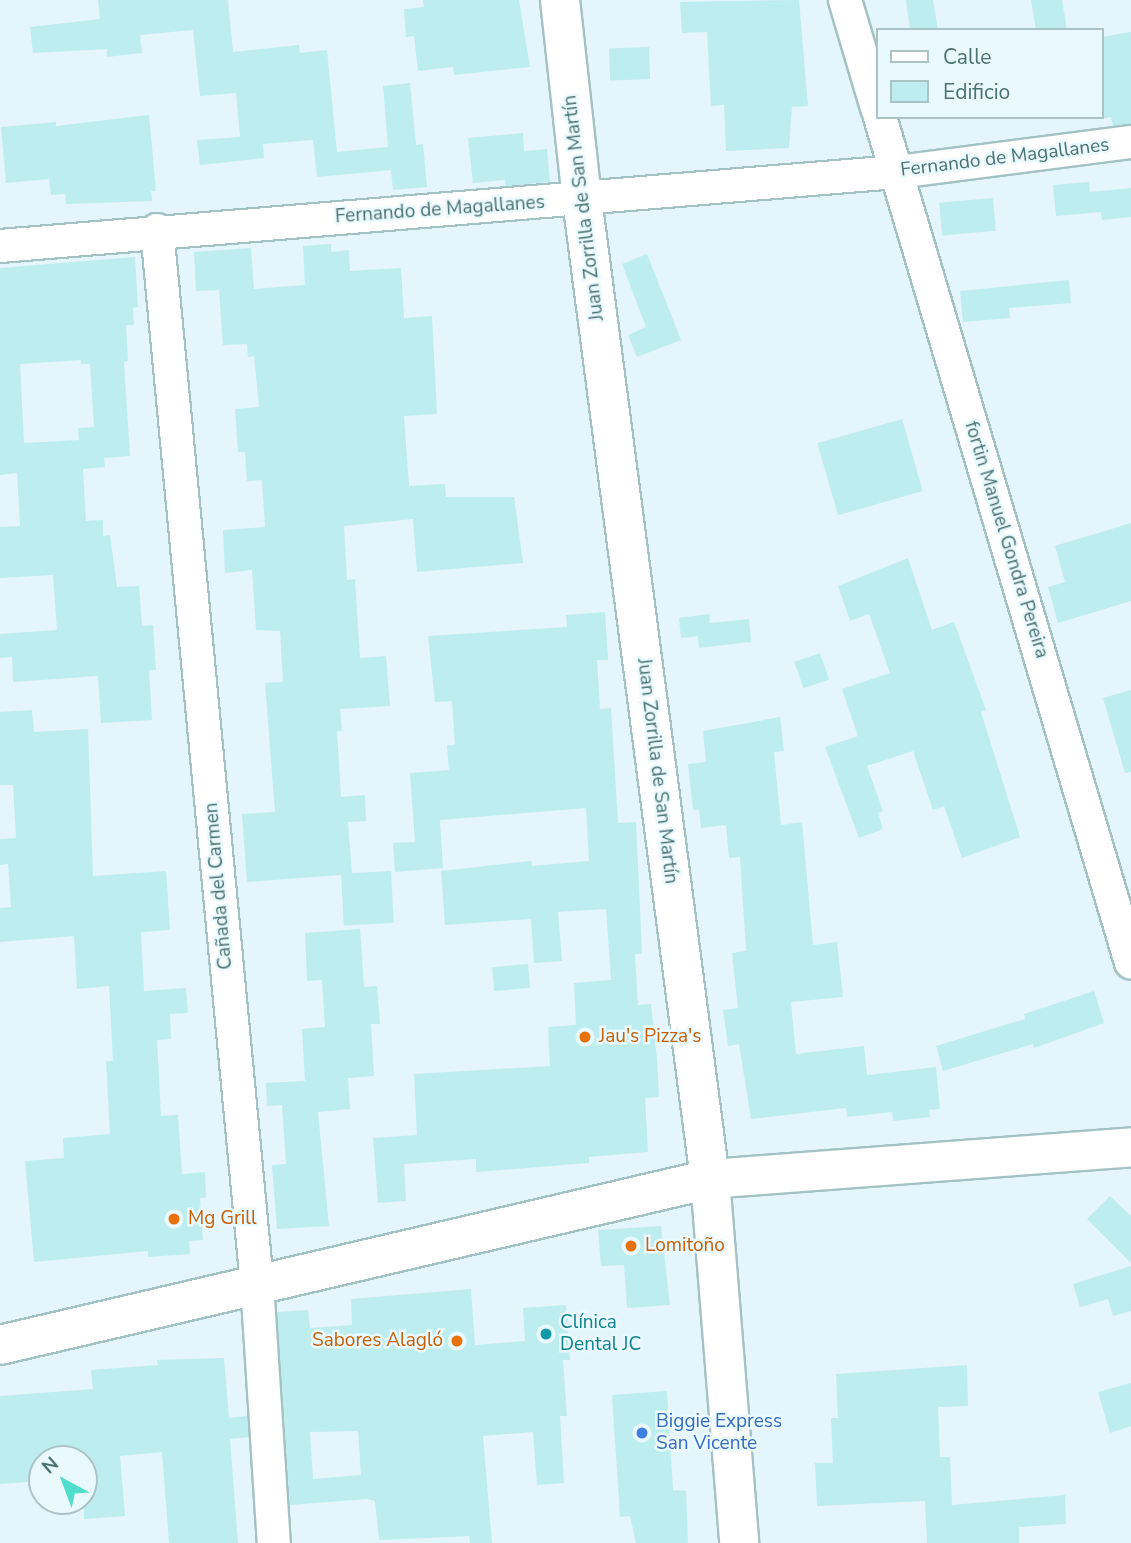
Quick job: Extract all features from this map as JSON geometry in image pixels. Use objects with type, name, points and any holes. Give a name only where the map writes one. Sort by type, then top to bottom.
[{"type":"street","name":"Juan Zorrilla de San Martín","points":[[560,0],[582,199],[710,1179],[739,1543]]},
{"type":"street","points":[[845,0],[876,105]]},
{"type":"street","name":"fortin Manuel Gondra Pereira","points":[[881,119],[1131,963]]},
{"type":"street","name":"Fernando de Magallanes","points":[[0,246],[157,230],[582,199],[897,172],[1131,142]]},
{"type":"street","name":"Cañada del Carmen","points":[[157,230],[257,1283],[274,1543]]},
{"type":"street","points":[[0,1345],[710,1179],[1131,1147]]},
{"type":"building","points":[[98,0],[228,0],[233,52],[299,45],[300,53],[327,50],[337,152],[388,147],[383,86],[410,83],[416,145],[423,144],[427,187],[393,190],[391,170],[317,177],[313,140],[263,144],[264,158],[200,165],[197,140],[240,137],[236,93],[200,96],[193,30],[140,35],[142,53],[107,57],[107,49],[33,53],[30,27],[100,19]]},
{"type":"building","points":[[423,0],[519,0],[530,67],[454,75],[453,67],[418,71],[414,36],[406,37],[404,9],[424,7]]},
{"type":"building","points":[[799,0],[808,106],[792,107],[789,148],[726,151],[724,105],[711,106],[707,32],[682,33],[680,2]]},
{"type":"building","points":[[906,0],[933,0],[938,28],[910,28]]},
{"type":"building","points":[[1031,0],[1062,0],[1067,28],[1036,28]]},
{"type":"building","points":[[1131,32],[1131,124],[1113,126],[1111,117],[1103,119],[1103,37]]},
{"type":"building","points":[[649,47],[650,79],[610,80],[609,48]]},
{"type":"building","points":[[149,115],[156,191],[151,191],[152,201],[66,204],[65,194],[51,195],[49,179],[6,183],[1,127],[56,122],[56,126]]},
{"type":"building","points":[[523,133],[524,151],[547,149],[550,182],[506,186],[505,180],[473,183],[468,138]]},
{"type":"building","points":[[1089,182],[1090,192],[1131,188],[1131,217],[1102,220],[1101,212],[1056,216],[1053,185]]},
{"type":"building","points":[[993,198],[996,231],[942,236],[939,203]]},
{"type":"building","points":[[331,244],[331,252],[349,250],[350,271],[401,268],[404,318],[432,316],[437,414],[404,416],[409,486],[445,484],[446,497],[514,497],[523,563],[417,572],[413,519],[344,526],[347,580],[355,579],[360,658],[386,656],[390,706],[340,709],[342,731],[337,731],[341,797],[365,795],[366,821],[348,822],[352,874],[247,882],[242,814],[275,812],[265,683],[283,682],[280,631],[256,630],[252,570],[225,573],[223,530],[265,527],[262,480],[247,481],[245,452],[238,452],[235,409],[259,407],[254,356],[248,357],[247,344],[223,345],[219,290],[196,291],[194,252],[251,248],[254,289],[305,285],[303,246]]},
{"type":"building","points":[[647,254],[681,340],[637,357],[628,335],[646,327],[622,264]]},
{"type":"building","points":[[135,257],[138,307],[133,308],[134,325],[126,325],[128,361],[124,362],[130,456],[104,458],[105,467],[83,469],[86,521],[103,520],[103,536],[110,535],[117,587],[139,586],[142,626],[153,625],[156,670],[149,670],[152,720],[101,723],[98,676],[13,682],[12,657],[0,658],[0,634],[57,630],[53,575],[0,578],[0,527],[20,526],[17,473],[0,475],[0,268]],"holes":[[[81,360],[81,364],[90,364],[94,427],[78,428],[79,440],[24,443],[20,364]]]},
{"type":"building","points":[[1069,280],[1071,303],[1009,308],[1010,318],[963,322],[960,291]]},
{"type":"building","points":[[902,419],[923,491],[838,515],[817,443]]},
{"type":"building","points":[[1131,523],[1131,601],[1058,623],[1048,587],[1065,582],[1055,546]]},
{"type":"building","points":[[908,558],[932,630],[954,622],[986,710],[981,712],[1020,837],[962,858],[944,806],[933,810],[913,751],[867,766],[883,811],[878,813],[883,829],[859,838],[825,747],[858,736],[842,689],[890,673],[869,614],[850,621],[838,586]]},
{"type":"building","points":[[605,612],[608,660],[597,660],[600,709],[611,708],[618,823],[636,822],[642,954],[635,954],[638,1005],[651,1004],[657,1059],[659,1097],[645,1098],[648,1152],[589,1157],[589,1163],[476,1172],[476,1159],[404,1164],[406,1201],[378,1203],[373,1138],[417,1135],[414,1074],[550,1066],[548,1027],[576,1025],[574,983],[611,980],[606,909],[558,912],[562,961],[534,963],[531,919],[445,925],[441,871],[531,861],[532,866],[589,861],[586,808],[440,820],[443,868],[395,872],[393,843],[415,842],[410,773],[449,770],[447,745],[455,745],[452,701],[435,702],[428,636],[567,627],[566,615]]},
{"type":"building","points":[[709,614],[710,623],[749,619],[751,642],[699,648],[698,636],[681,638],[679,618]]},
{"type":"building","points":[[820,653],[829,679],[804,688],[794,662]]},
{"type":"building","points":[[1131,690],[1131,772],[1125,773],[1103,698]]},
{"type":"building","points":[[32,710],[34,732],[88,729],[93,876],[166,871],[170,930],[141,932],[144,991],[186,988],[188,1013],[170,1014],[171,1039],[157,1040],[161,1116],[178,1115],[182,1174],[205,1172],[206,1198],[200,1198],[203,1240],[189,1241],[190,1254],[148,1257],[148,1251],[34,1262],[25,1161],[64,1158],[63,1138],[110,1134],[106,1061],[113,1061],[109,986],[77,989],[74,936],[0,942],[0,908],[11,907],[8,864],[0,865],[0,839],[16,838],[13,785],[0,785],[0,712]]},
{"type":"building","points":[[780,717],[784,751],[774,752],[781,825],[802,822],[813,945],[837,942],[843,997],[791,1002],[796,1054],[864,1046],[867,1075],[936,1067],[940,1109],[929,1110],[930,1117],[893,1121],[892,1112],[847,1117],[846,1108],[751,1119],[739,1044],[728,1046],[723,1010],[738,1008],[732,953],[746,951],[740,857],[729,858],[726,825],[701,828],[699,810],[693,810],[688,764],[706,762],[703,731]]},
{"type":"building","points":[[391,871],[394,923],[344,926],[341,874]]},
{"type":"building","points":[[360,929],[364,987],[377,986],[380,1024],[371,1024],[374,1076],[348,1078],[350,1109],[318,1112],[329,1226],[277,1229],[272,1165],[286,1164],[282,1105],[267,1106],[266,1083],[305,1081],[302,1029],[325,1027],[322,980],[307,981],[305,933]]},
{"type":"building","points":[[528,964],[530,988],[494,991],[492,967]]},
{"type":"building","points":[[1094,991],[1104,1023],[1034,1048],[1033,1044],[943,1071],[936,1046],[1025,1019],[1024,1014]]},
{"type":"building","points":[[1110,1196],[1131,1216],[1131,1263],[1087,1219]]},
{"type":"building","points":[[661,1226],[670,1305],[627,1308],[624,1265],[601,1266],[598,1230]]},
{"type":"building","points":[[1131,1266],[1131,1311],[1113,1316],[1108,1299],[1080,1307],[1073,1284]]},
{"type":"building","points":[[471,1289],[475,1345],[525,1341],[523,1308],[566,1305],[570,1360],[563,1360],[567,1416],[560,1416],[564,1483],[537,1485],[533,1432],[483,1436],[492,1543],[470,1543],[469,1536],[379,1540],[375,1501],[367,1499],[290,1505],[277,1312],[308,1310],[310,1328],[352,1325],[351,1299]],"holes":[[[358,1431],[361,1475],[313,1479],[310,1432]]]},
{"type":"building","points":[[224,1358],[229,1418],[247,1416],[249,1437],[230,1439],[238,1543],[169,1543],[162,1452],[120,1456],[125,1516],[84,1519],[84,1515],[98,1515],[98,1445],[28,1445],[28,1482],[0,1484],[0,1396],[93,1389],[91,1370],[158,1365],[157,1360]]},
{"type":"building","points":[[967,1365],[968,1406],[938,1407],[940,1457],[950,1457],[952,1505],[1065,1495],[1066,1524],[1019,1527],[1019,1543],[927,1543],[925,1501],[817,1506],[815,1463],[833,1463],[831,1418],[838,1418],[836,1374]]},
{"type":"building","points":[[1131,1383],[1131,1426],[1110,1433],[1098,1392]]},
{"type":"building","points":[[667,1391],[673,1490],[686,1491],[688,1543],[636,1543],[630,1516],[620,1517],[612,1395]]},
{"type":"place","name":"Jau's Pizza's","points":[[585,1037]]},
{"type":"place","name":"Mg Grill","points":[[174,1219]]},
{"type":"place","name":"Lomitoño","points":[[631,1246]]},
{"type":"place","name":"Clínica Dental JC","points":[[546,1334]]},
{"type":"place","name":"Sabores Alagló","points":[[457,1341]]},
{"type":"place","name":"Biggie Express San Vicente","points":[[642,1433]]}]
